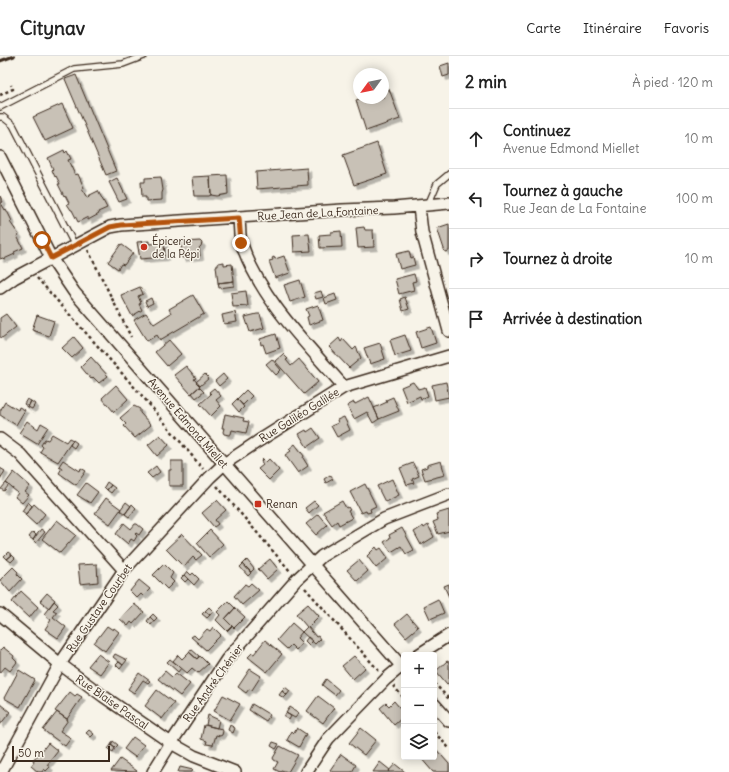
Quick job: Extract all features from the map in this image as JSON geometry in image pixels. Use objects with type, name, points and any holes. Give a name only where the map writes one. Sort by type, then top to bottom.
[{"type":"street","name":"Avenue Edmond Miellet","points":[[0,157],[51,258],[74,292],[401,664]]},
{"type":"street","name":"Rue Jean de La Fontaine","points":[[0,288],[14,278],[110,227],[342,210],[424,206],[449,203]]},
{"type":"street","points":[[424,206],[422,232],[449,331]]},
{"type":"street","points":[[239,218],[241,243],[259,283],[283,318],[344,388]]},
{"type":"street","name":"Rue Galiléo Galilée","points":[[224,464],[344,388],[449,356]]},
{"type":"street","points":[[0,440],[20,454],[124,570]]},
{"type":"street","name":"Rue Gustave Courbet","points":[[1,772],[60,664],[124,570],[210,477],[224,464]]},
{"type":"street","name":"Rue André Chénier","points":[[153,772],[171,742],[227,659],[297,579],[322,556],[384,519],[449,494]]},
{"type":"street","name":"Rue Blaise Pascal","points":[[0,614],[60,664],[103,696],[171,742],[194,756],[235,772]]},
{"type":"street","points":[[423,652],[449,635]]},
{"type":"street","points":[[306,772],[328,739],[386,679],[401,668]]},
{"type":"street","points":[[437,707],[449,721]]},
{"type":"lane","points":[[0,107],[74,69],[122,64],[144,56]]},
{"type":"lane","points":[[0,118],[3,117],[13,124],[75,246]]},
{"type":"lane","points":[[424,206],[437,184],[449,174]]},
{"type":"path","points":[[0,94],[13,89],[11,85]]},
{"type":"path","points":[[437,685],[449,699]]},
{"type":"path","points":[[437,735],[449,748]]},
{"type":"building","points":[[449,63],[449,75],[443,77],[440,66]]},
{"type":"building","points":[[76,75],[116,171],[106,175],[65,79]]},
{"type":"building","points":[[389,89],[400,119],[366,131],[357,104],[389,104]]},
{"type":"building","points":[[62,104],[73,128],[45,141],[33,117]]},
{"type":"building","points":[[377,143],[387,174],[354,185],[343,155]]},
{"type":"building","points":[[64,150],[65,153],[67,151],[71,159],[68,160],[75,175],[78,174],[84,188],[82,189],[87,198],[98,191],[107,208],[98,212],[99,214],[88,220],[88,217],[78,222],[67,204],[69,203],[65,195],[64,196],[58,184],[60,184],[52,170],[53,169],[48,158]]},
{"type":"building","points":[[307,168],[308,185],[257,189],[256,172]]},
{"type":"building","points":[[227,175],[228,194],[217,196],[211,195],[210,176]]},
{"type":"building","points":[[210,176],[211,195],[194,196],[192,177]]},
{"type":"building","points":[[161,177],[163,190],[162,200],[146,201],[146,197],[142,197],[141,182],[145,182],[145,178]]},
{"type":"building","points":[[117,178],[127,199],[119,202],[109,182]]},
{"type":"building","points":[[0,196],[3,202],[1,203],[12,221],[10,222],[19,235],[17,236],[23,248],[4,259],[0,259]]},
{"type":"building","points":[[449,224],[449,251],[445,252],[437,228]]},
{"type":"building","points":[[364,227],[365,230],[373,230],[374,247],[358,248],[356,228]]},
{"type":"building","points":[[341,231],[342,247],[320,248],[319,235]]},
{"type":"building","points":[[309,234],[311,251],[294,252],[293,235]]},
{"type":"building","points":[[149,241],[149,244],[164,243],[165,257],[140,259],[137,242]]},
{"type":"building","points":[[200,241],[202,243],[199,248],[200,256],[182,258],[181,242]]},
{"type":"building","points":[[121,244],[133,253],[124,265],[121,264],[118,269],[108,262]]},
{"type":"building","points":[[409,251],[411,258],[413,257],[415,265],[400,269],[396,254]]},
{"type":"building","points":[[284,256],[290,273],[275,278],[269,261],[273,260],[272,258],[274,257],[275,259]]},
{"type":"building","points":[[224,262],[224,265],[232,264],[234,281],[218,283],[216,266],[218,266],[218,263]]},
{"type":"building","points":[[414,274],[416,281],[412,282],[414,290],[399,294],[395,279]]},
{"type":"building","points":[[300,280],[305,297],[290,302],[284,285]]},
{"type":"building","points":[[234,281],[234,286],[219,288],[218,283]]},
{"type":"building","points":[[140,287],[143,294],[138,296],[141,303],[139,304],[142,310],[132,316],[121,295]]},
{"type":"building","points":[[246,291],[248,306],[233,307],[231,293]]},
{"type":"building","points":[[321,291],[323,297],[316,299],[314,293]]},
{"type":"building","points":[[335,294],[337,300],[326,304],[324,298]]},
{"type":"building","points":[[193,295],[204,314],[160,340],[157,335],[147,341],[134,320],[146,313],[154,324],[171,313],[169,309]]},
{"type":"building","points":[[405,297],[409,309],[403,311],[400,299]]},
{"type":"building","points":[[151,298],[153,303],[147,306],[145,301]]},
{"type":"building","points":[[318,305],[323,320],[309,325],[307,317],[309,316],[306,309]]},
{"type":"building","points":[[235,312],[237,322],[224,324],[222,315]]},
{"type":"building","points":[[6,314],[16,327],[2,338],[0,337],[0,318]]},
{"type":"building","points":[[260,314],[264,328],[250,332],[245,317]]},
{"type":"building","points":[[37,315],[54,321],[49,336],[32,330]]},
{"type":"building","points":[[431,327],[436,343],[421,348],[416,332]]},
{"type":"building","points":[[276,334],[280,348],[266,353],[263,344],[261,345],[260,339]]},
{"type":"building","points":[[405,335],[411,351],[395,356],[390,340]]},
{"type":"building","points":[[74,337],[83,348],[72,358],[62,348]]},
{"type":"building","points":[[339,338],[341,342],[343,339],[353,350],[356,347],[361,358],[349,368],[329,347]]},
{"type":"building","points":[[169,340],[181,354],[167,366],[155,352]]},
{"type":"building","points":[[380,343],[385,359],[370,364],[364,348]]},
{"type":"building","points":[[283,354],[288,359],[286,360],[291,366],[299,359],[318,382],[304,394],[275,361]]},
{"type":"building","points":[[91,357],[108,376],[99,383],[93,377],[91,379],[81,367]]},
{"type":"building","points":[[272,359],[281,370],[276,375],[266,364]]},
{"type":"building","points":[[186,366],[196,378],[194,379],[200,386],[191,394],[174,375]]},
{"type":"building","points":[[205,374],[209,378],[200,386],[196,382]]},
{"type":"building","points":[[223,374],[227,379],[219,386],[215,381]]},
{"type":"building","points":[[413,382],[418,389],[425,387],[428,396],[421,399],[420,396],[407,402],[401,387]]},
{"type":"building","points":[[446,382],[449,397],[435,400],[432,385]]},
{"type":"building","points":[[116,385],[128,399],[114,412],[102,398]]},
{"type":"building","points":[[199,387],[204,392],[196,398],[192,393]]},
{"type":"building","points":[[214,388],[221,396],[216,400],[221,406],[211,416],[200,404],[211,394],[209,392]]},
{"type":"building","points":[[246,390],[252,396],[243,405],[237,399]]},
{"type":"building","points":[[369,397],[379,419],[373,423],[367,412],[354,419],[347,406]]},
{"type":"building","points":[[393,397],[399,411],[379,419],[374,408],[387,402],[386,400]]},
{"type":"building","points":[[27,399],[31,401],[28,407],[24,404]]},
{"type":"building","points":[[237,399],[244,407],[239,412],[232,404]]},
{"type":"building","points":[[31,401],[35,404],[32,409],[28,407]]},
{"type":"building","points":[[5,402],[18,410],[19,407],[25,410],[16,425],[0,415],[0,411]]},
{"type":"building","points":[[134,406],[140,409],[140,413],[151,425],[135,438],[124,426],[126,424],[120,418]]},
{"type":"building","points":[[225,414],[244,418],[243,421],[249,422],[246,433],[232,430],[231,434],[229,435],[224,434],[224,428],[222,428]]},
{"type":"building","points":[[344,417],[350,430],[337,437],[331,426],[338,423],[337,420]]},
{"type":"building","points":[[27,421],[38,429],[41,423],[48,427],[37,444],[19,433]]},
{"type":"building","points":[[313,428],[320,438],[307,447],[299,434],[306,430],[307,432]]},
{"type":"building","points":[[52,434],[66,442],[69,438],[73,440],[58,462],[40,452],[43,447],[41,445],[45,439],[48,440]]},
{"type":"building","points":[[160,435],[169,445],[157,456],[148,445]]},
{"type":"building","points":[[73,440],[77,443],[74,448],[70,445]]},
{"type":"building","points":[[295,444],[304,456],[303,458],[308,466],[298,473],[285,455],[291,451],[289,449]]},
{"type":"building","points":[[263,459],[266,462],[269,459],[279,470],[269,480],[258,469],[263,465],[261,461]]},
{"type":"building","points":[[63,460],[80,471],[81,468],[86,471],[76,485],[59,473],[62,468],[59,466]]},
{"type":"building","points":[[171,461],[183,461],[183,486],[169,486],[169,470],[171,470]]},
{"type":"building","points":[[441,461],[445,475],[425,480],[421,469],[427,467],[427,465]]},
{"type":"building","points":[[413,463],[419,476],[412,479],[414,483],[407,485],[400,468]]},
{"type":"building","points":[[156,466],[160,472],[152,478],[147,473]]},
{"type":"building","points":[[0,468],[5,471],[0,479]]},
{"type":"building","points":[[14,472],[30,486],[25,492],[29,495],[22,503],[15,497],[18,493],[6,483]]},
{"type":"building","points":[[330,475],[333,479],[326,483],[324,479]]},
{"type":"building","points":[[392,479],[399,495],[385,502],[377,486]]},
{"type":"building","points":[[107,482],[111,485],[107,490],[104,487]]},
{"type":"building","points":[[6,483],[9,485],[4,491],[1,489]]},
{"type":"building","points":[[86,483],[98,492],[90,503],[77,495]]},
{"type":"building","points":[[365,484],[376,506],[370,509],[371,512],[367,513],[366,511],[361,513],[350,492]]},
{"type":"building","points":[[111,485],[115,488],[111,493],[107,490]]},
{"type":"building","points":[[106,498],[121,509],[110,524],[95,513]]},
{"type":"building","points":[[217,500],[226,510],[215,520],[218,524],[214,527],[202,513]]},
{"type":"building","points":[[314,501],[318,505],[309,513],[305,508]]},
{"type":"building","points":[[342,501],[346,508],[348,507],[350,510],[348,511],[352,518],[339,525],[337,521],[332,525],[323,512]]},
{"type":"building","points":[[28,502],[32,506],[26,514],[22,511]]},
{"type":"building","points":[[126,502],[131,506],[125,514],[120,510]]},
{"type":"building","points":[[34,504],[45,514],[36,525],[25,515]]},
{"type":"building","points":[[132,504],[136,508],[129,517],[125,514]]},
{"type":"building","points":[[449,510],[449,531],[438,534],[433,522],[438,520],[436,514]]},
{"type":"building","points":[[318,514],[327,525],[316,535],[306,524]]},
{"type":"building","points":[[57,520],[76,535],[60,553],[42,539]]},
{"type":"building","points":[[124,523],[131,529],[135,524],[137,524],[143,529],[139,535],[136,533],[135,534],[137,536],[134,541],[131,539],[128,544],[116,534]]},
{"type":"building","points":[[428,525],[434,537],[421,545],[414,532],[423,526],[424,528]]},
{"type":"building","points":[[402,528],[414,550],[406,554],[401,546],[391,552],[384,542],[390,538],[389,535]]},
{"type":"building","points":[[41,529],[45,532],[36,543],[33,540]]},
{"type":"building","points":[[210,530],[223,544],[209,557],[197,543]]},
{"type":"building","points":[[33,532],[36,535],[33,540],[29,537]]},
{"type":"building","points":[[182,534],[202,555],[196,560],[193,557],[184,567],[166,549]]},
{"type":"building","points":[[376,547],[378,550],[381,548],[388,558],[376,568],[367,556]]},
{"type":"building","points":[[8,552],[12,555],[7,559],[4,556]]},
{"type":"building","points":[[12,555],[15,558],[11,562],[7,559]]},
{"type":"building","points":[[270,559],[278,569],[267,579],[258,569]]},
{"type":"building","points":[[247,560],[254,569],[251,572],[243,564]]},
{"type":"building","points":[[359,560],[368,571],[357,581],[347,570]]},
{"type":"building","points":[[97,564],[98,582],[80,584],[78,565]]},
{"type":"building","points":[[164,564],[173,573],[170,578],[174,582],[167,589],[153,575]]},
{"type":"building","points":[[243,564],[251,573],[248,576],[240,567]]},
{"type":"building","points":[[13,567],[22,579],[10,592],[0,580]]},
{"type":"building","points":[[187,571],[191,575],[193,573],[199,579],[194,585],[184,575]]},
{"type":"building","points":[[184,575],[188,579],[185,582],[181,578]]},
{"type":"building","points":[[139,580],[150,589],[143,596],[141,594],[137,598],[130,591]]},
{"type":"building","points":[[251,583],[259,590],[242,605],[234,596],[245,584],[248,586]]},
{"type":"building","points":[[449,584],[449,597],[444,586]]},
{"type":"building","points":[[21,591],[38,607],[29,618],[12,602]]},
{"type":"building","points":[[47,593],[55,600],[49,608],[40,601]]},
{"type":"building","points":[[438,599],[444,613],[430,619],[424,606]]},
{"type":"building","points":[[54,601],[58,605],[53,610],[57,612],[53,617],[66,627],[58,638],[45,629],[51,620],[44,614]]},
{"type":"building","points":[[228,601],[235,608],[225,619],[232,626],[227,631],[216,620],[220,615],[217,612]]},
{"type":"building","points":[[134,604],[144,612],[133,624],[131,622],[128,626],[120,619]]},
{"type":"building","points":[[308,604],[319,616],[308,627],[316,637],[318,636],[320,639],[315,644],[302,632],[307,627],[296,614]]},
{"type":"building","points":[[209,607],[213,611],[210,615],[205,611]]},
{"type":"building","points":[[235,608],[245,617],[234,628],[225,619]]},
{"type":"building","points":[[205,611],[210,615],[207,618],[202,614]]},
{"type":"building","points":[[153,614],[157,618],[154,621],[150,617]]},
{"type":"building","points":[[407,614],[418,627],[406,637],[395,624]]},
{"type":"building","points":[[150,617],[154,621],[151,625],[147,621]]},
{"type":"building","points":[[292,623],[302,632],[297,638],[302,643],[296,650],[291,645],[287,649],[277,640]]},
{"type":"building","points":[[107,626],[113,630],[114,628],[119,632],[105,651],[94,643]]},
{"type":"building","points":[[213,627],[221,635],[206,650],[191,637],[194,635],[198,639],[207,629],[210,631]]},
{"type":"building","points":[[308,637],[313,641],[309,645],[305,641]]},
{"type":"building","points":[[265,640],[282,654],[267,672],[248,657],[252,653],[254,654]]},
{"type":"building","points":[[3,647],[14,656],[13,658],[17,662],[10,671],[5,667],[0,673],[0,650]]},
{"type":"building","points":[[191,649],[199,656],[197,659],[189,652]]},
{"type":"building","points":[[189,652],[197,659],[200,656],[208,664],[198,673],[192,668],[187,673],[173,661],[178,655],[182,659]]},
{"type":"building","points":[[98,654],[109,662],[100,674],[88,666]]},
{"type":"building","points":[[115,654],[127,660],[123,665],[113,657]]},
{"type":"building","points":[[354,656],[365,668],[353,679],[342,666]]},
{"type":"building","points":[[170,659],[181,668],[178,672],[167,662]]},
{"type":"building","points":[[447,661],[449,662],[449,682],[447,684],[437,672],[437,670]]},
{"type":"building","points":[[119,662],[123,665],[120,669],[116,665]]},
{"type":"building","points":[[250,669],[261,676],[252,690],[249,689],[246,693],[238,687]]},
{"type":"building","points":[[19,670],[35,680],[20,707],[4,698]]},
{"type":"building","points":[[165,671],[172,677],[176,673],[190,684],[180,696],[158,679]]},
{"type":"building","points":[[139,673],[150,681],[148,683],[143,680],[134,693],[128,689]]},
{"type":"building","points":[[326,679],[339,690],[335,695],[322,685]]},
{"type":"building","points":[[285,687],[290,691],[287,695],[282,691]]},
{"type":"building","points":[[157,690],[174,703],[162,719],[145,706]]},
{"type":"building","points":[[282,691],[287,695],[284,698],[279,695]]},
{"type":"building","points":[[70,692],[75,696],[77,694],[82,697],[67,719],[55,711]]},
{"type":"building","points":[[223,695],[240,704],[230,720],[214,711]]},
{"type":"building","points":[[318,696],[334,708],[323,723],[307,711]]},
{"type":"building","points":[[394,701],[401,709],[401,719],[394,725],[380,708],[386,703],[389,706]]},
{"type":"building","points":[[0,704],[10,712],[0,725]]},
{"type":"building","points":[[252,704],[270,715],[266,721],[249,710]]},
{"type":"building","points":[[290,707],[299,713],[295,718],[286,713]]},
{"type":"building","points":[[57,712],[68,720],[60,731],[71,738],[65,746],[43,730]]},
{"type":"building","points":[[286,713],[291,716],[289,720],[284,717]]},
{"type":"building","points":[[208,715],[219,720],[217,728],[206,725]]},
{"type":"building","points":[[204,725],[222,729],[223,731],[222,735],[216,735],[213,745],[206,744],[207,741],[201,739]]},
{"type":"building","points":[[230,725],[235,728],[233,733],[228,730]]},
{"type":"building","points":[[297,728],[306,734],[299,747],[287,740],[292,731],[294,733]]},
{"type":"building","points":[[361,728],[376,740],[364,755],[349,743]]},
{"type":"building","points":[[89,730],[94,734],[91,737],[86,733]]},
{"type":"building","points":[[133,737],[144,745],[135,757],[124,749]]},
{"type":"building","points":[[113,741],[118,745],[115,748],[111,745]]},
{"type":"building","points":[[273,742],[279,744],[276,749],[271,746]]},
{"type":"building","points":[[48,743],[58,751],[47,765],[50,767],[46,771],[44,769],[42,772],[38,772],[31,766],[34,762],[33,760]]},
{"type":"building","points":[[111,745],[115,748],[113,752],[108,749]]},
{"type":"building","points":[[280,746],[298,755],[288,772],[281,770],[280,772],[274,769],[278,762],[273,758]]},
{"type":"building","points":[[437,750],[449,764],[449,772],[433,772],[423,760],[437,760]]},
{"type":"building","points":[[341,754],[356,765],[352,772],[333,772],[330,770]]},
{"type":"building","points":[[120,759],[137,771],[111,771]]},
{"type":"building","points":[[380,762],[390,770],[388,772],[373,772]]},
{"type":"building","points":[[395,764],[405,772],[388,772]]},
{"type":"building","points":[[180,767],[193,770],[192,772],[178,772]]},
{"type":"railway","points":[[0,61],[14,56]]},
{"type":"place","name":"Épicerie de la Pépi","points":[[144,247]]},
{"type":"place","name":"Renan","points":[[258,504]]},
{"type":"route","points":[[42,240],[51,258],[110,227],[121,225],[239,218],[241,243]]}]
